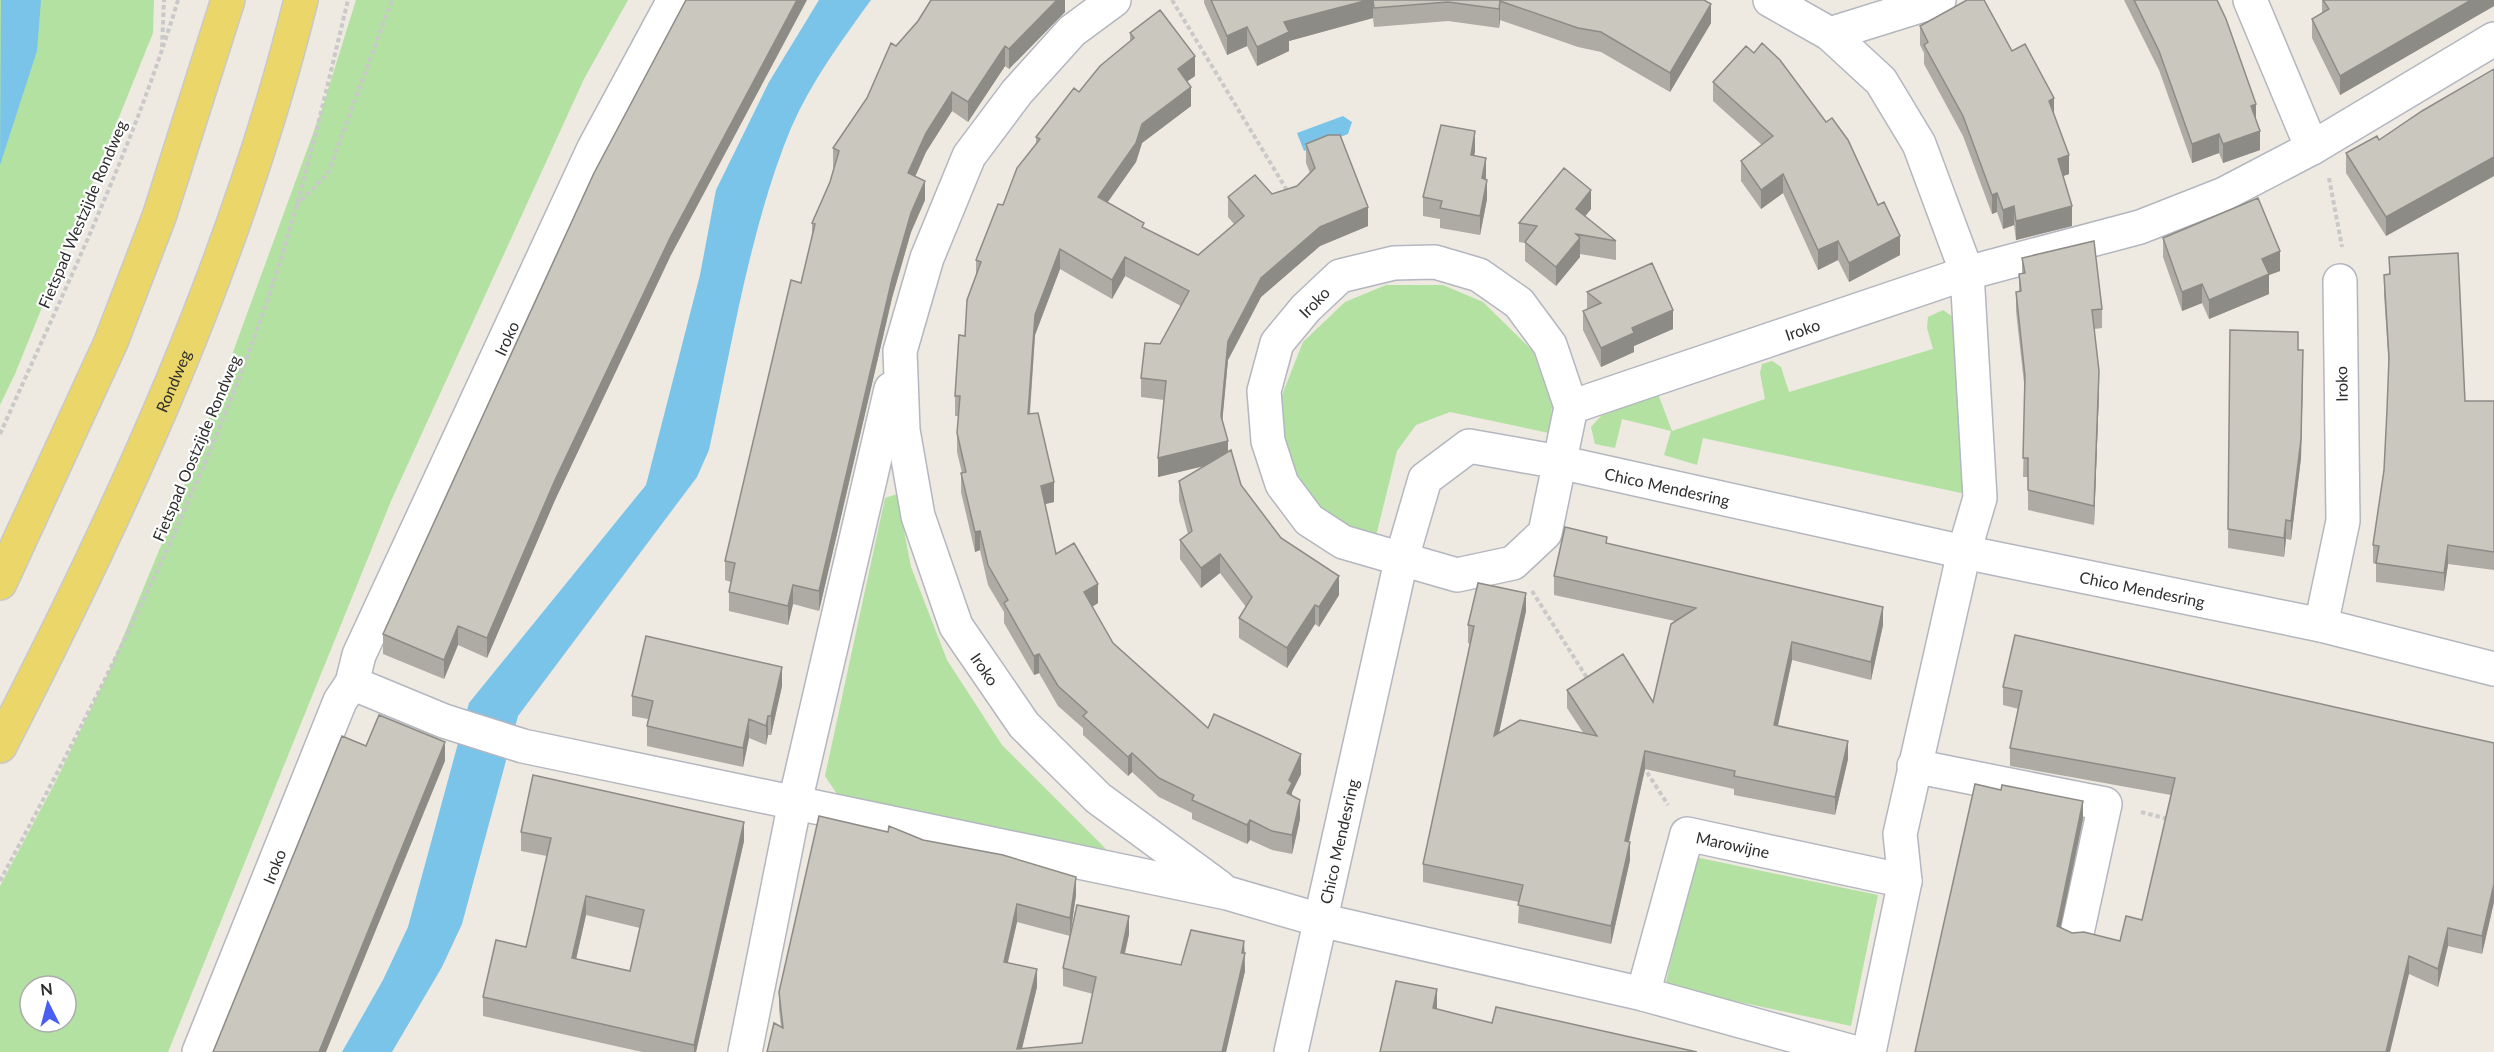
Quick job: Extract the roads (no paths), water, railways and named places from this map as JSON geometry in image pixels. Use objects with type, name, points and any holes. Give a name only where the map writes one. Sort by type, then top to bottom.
[{"type":"main road","points":[[0,583],[115,331],[159,217],[228,0]]},
{"type":"main road","name":"Rondweg","points":[[0,746],[63,623],[132,478],[197,326],[260,143],[301,0]]},
{"type":"street","name":"Iroko","points":[[199,1052],[340,701],[352,683],[359,655],[594,148],[674,0]]},
{"type":"street","name":"Iroko","points":[[745,1052],[795,802],[900,351],[927,258],[969,156],[1017,92],[1072,31],[1114,0]]},
{"type":"street","points":[[1770,0],[1830,34],[1881,81],[1919,144],[1967,273],[1980,498],[1964,552],[1900,834],[1905,881],[1869,1052]]},
{"type":"street","points":[[1830,34],[1939,0]]},
{"type":"street","points":[[2250,0],[2312,148]]},
{"type":"street","name":"Iroko","points":[[1559,462],[1545,533],[1514,562],[1457,576],[1343,543],[1309,520],[1282,484],[1268,441],[1264,392],[1277,343],[1306,308],[1340,276],[1394,263],[1435,262],[1479,275],[1519,303],[1550,345],[1571,407],[1967,273],[2140,227],[2224,194],[2312,148],[2494,39]]},
{"type":"street","name":"Iroko","points":[[2321,625],[2343,521],[2340,281]]},
{"type":"street","name":"Iroko","points":[[900,351],[903,430],[918,516],[956,626],[1024,724],[1098,798],[1227,893]]},
{"type":"street","points":[[1559,462],[1571,407]]},
{"type":"street","name":"Chico Mendesring","points":[[1291,1052],[1401,561],[1425,479],[1469,446],[1559,462],[1964,552],[2321,625],[2494,669]]},
{"type":"street","name":"Iroko","points":[[352,683],[444,721],[523,746],[1227,893],[1320,920]]},
{"type":"street","points":[[1914,766],[2105,804],[2077,933]]},
{"type":"street","name":"Marowijne","points":[[1643,994],[1687,834],[1905,881]]},
{"type":"street","points":[[1320,920],[1643,994],[1853,1052]]},
{"type":"water","points":[[1,0],[41,0],[37,51],[0,165]]},
{"type":"water","points":[[819,0],[871,0],[808,94],[791,128],[777,166],[764,205],[743,287],[709,450],[697,477],[518,716],[462,924],[442,967],[392,1052],[342,1052],[383,980],[408,927],[469,703],[646,485],[700,275],[716,190],[769,82]]},
{"type":"water","points":[[1343,116],[1352,122],[1348,134],[1304,151],[1297,133]]}]
